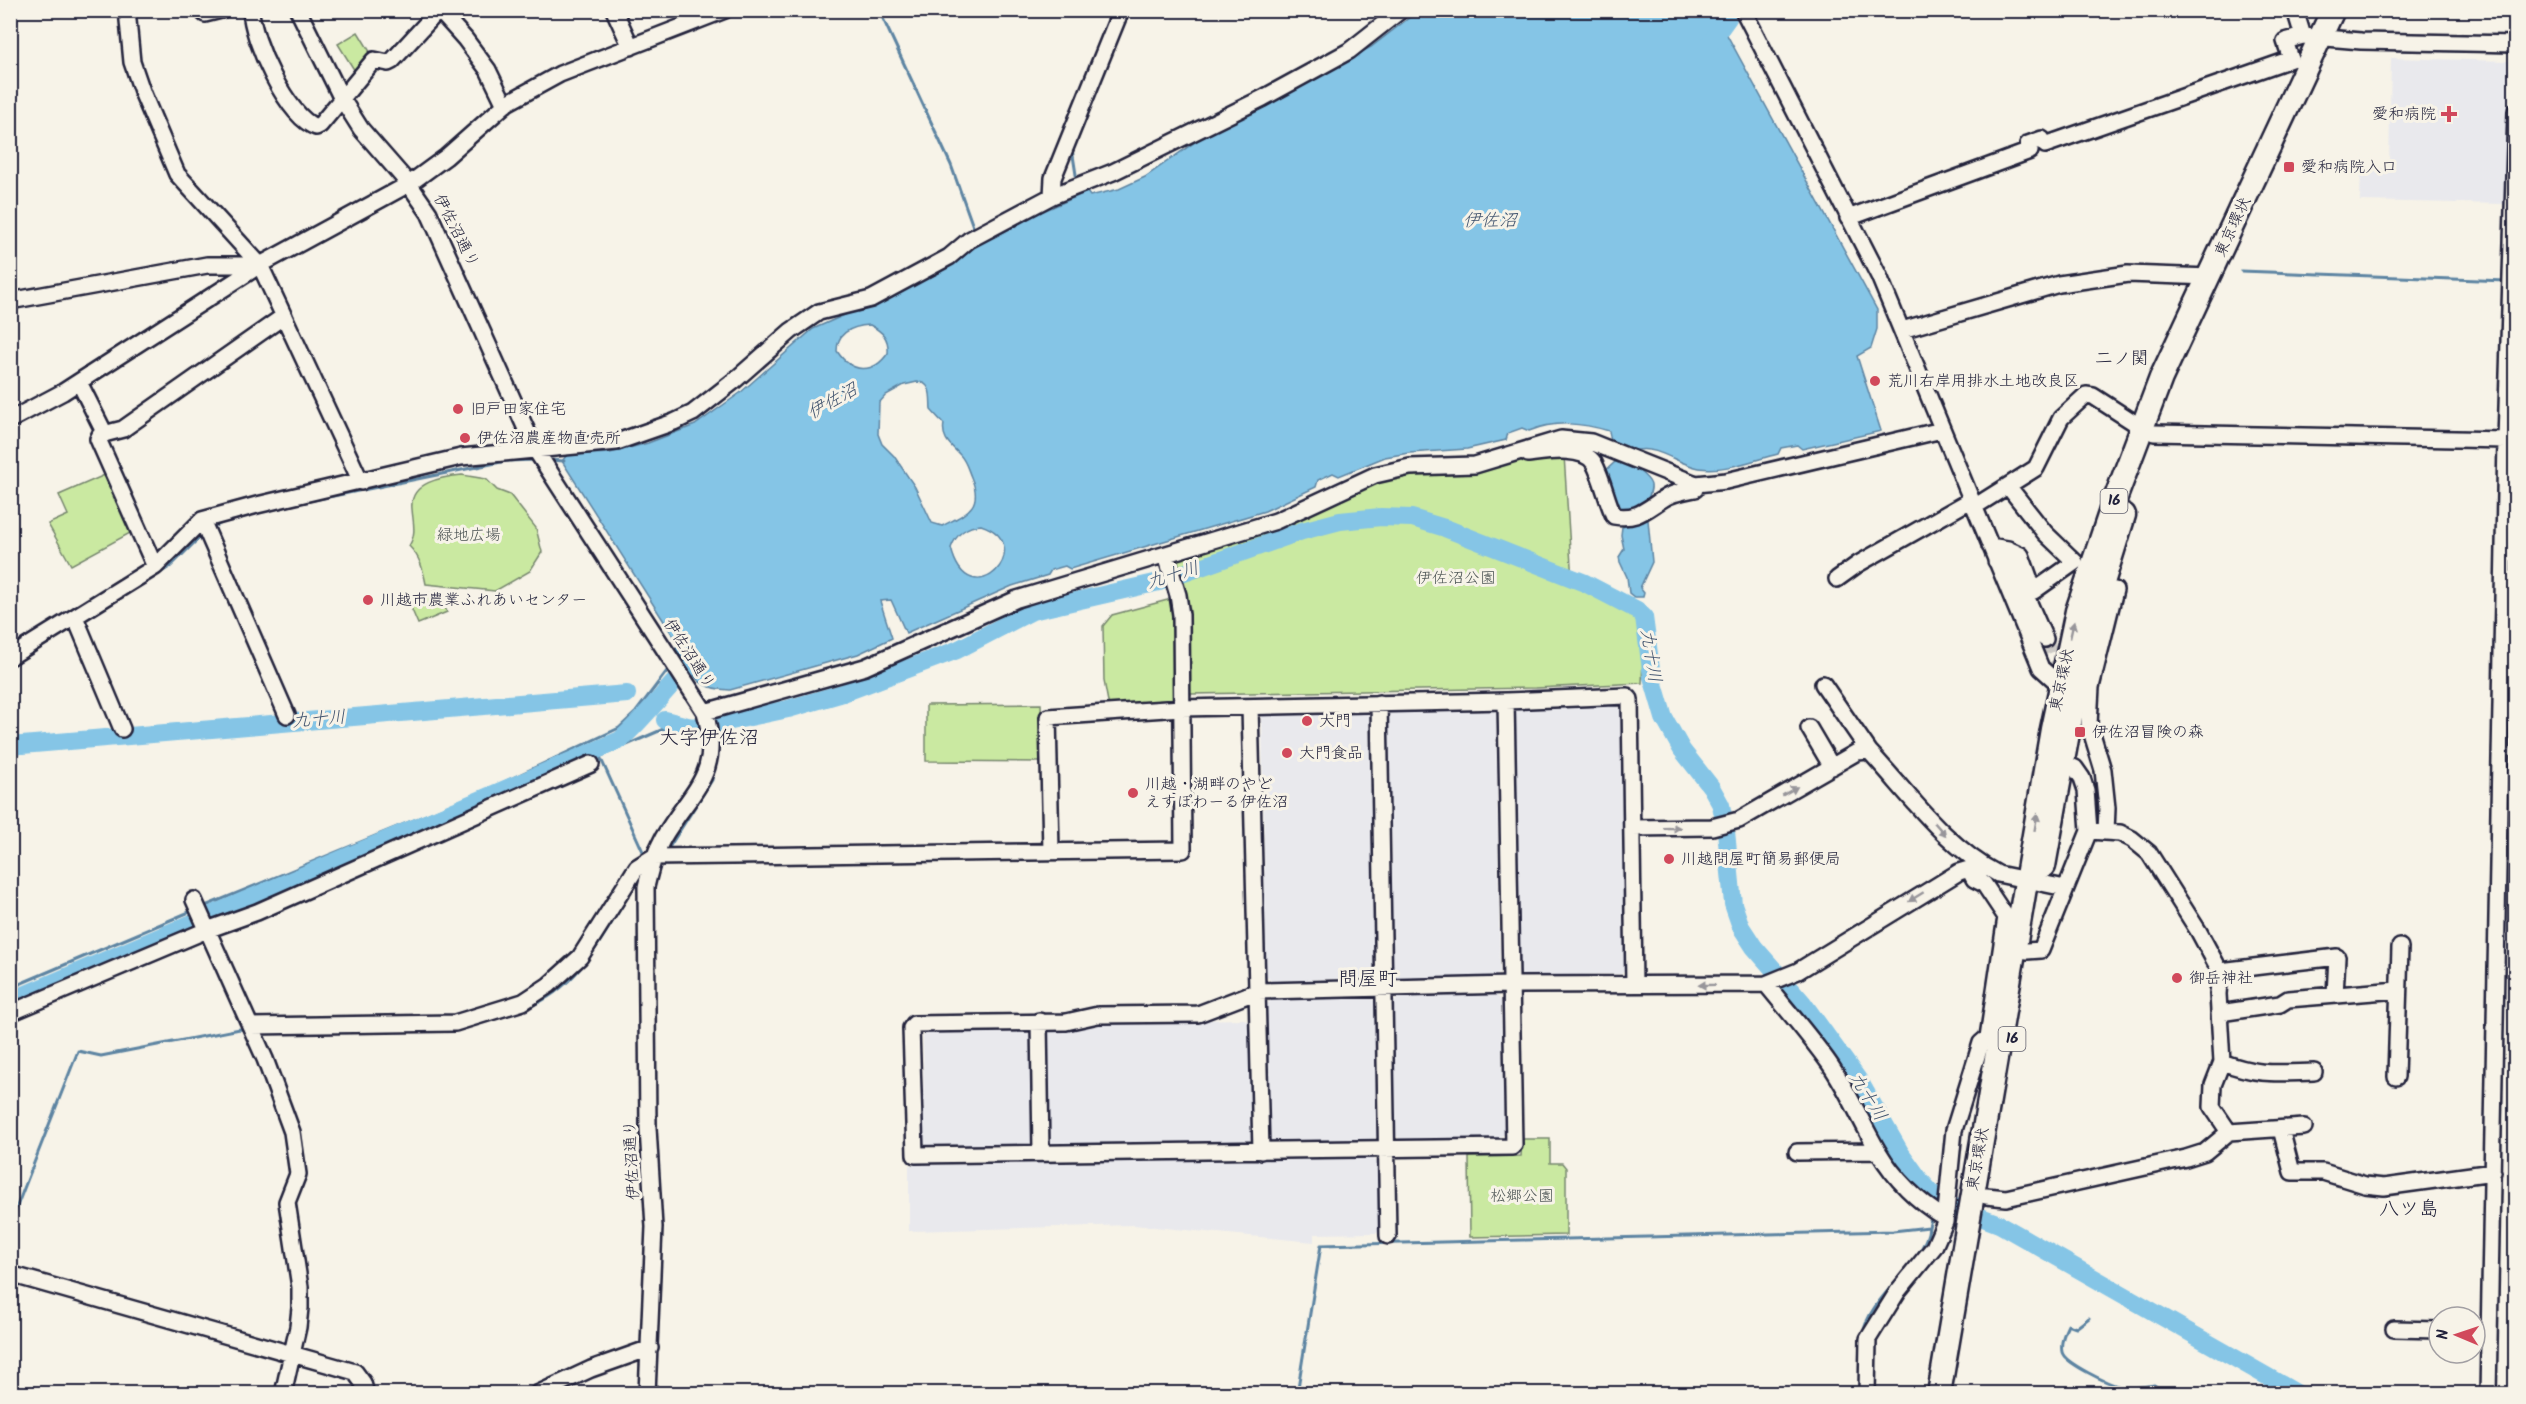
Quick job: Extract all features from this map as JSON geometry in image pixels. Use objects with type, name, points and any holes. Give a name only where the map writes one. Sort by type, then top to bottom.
[{"type":"highway","name":"東京環状","points":[[1954,1394],[1959,1223],[1986,1196],[2028,951],[2033,881],[2068,687],[2125,512],[2161,378],[2333,10]]},
{"type":"highway","name":"東京環状","points":[[1939,1394],[1959,1223],[1977,1171],[1994,1034],[2063,763],[2068,687],[2077,611],[2090,567],[2320,37],[2349,10]]},
{"type":"street","points":[[127,10],[132,62],[177,174],[260,265],[361,482]]},
{"type":"street","points":[[205,14],[221,10]]},
{"type":"street","points":[[251,10],[251,22],[258,43],[288,100],[306,121],[316,127],[374,60],[392,62],[438,11],[465,39],[488,70],[505,105]]},
{"type":"street","name":"伊佐沼通り","points":[[298,10],[342,99],[361,129],[410,184],[429,213],[535,449],[706,715],[711,734],[706,771],[698,790],[664,836],[653,857],[646,887],[644,917],[648,1128],[654,1227],[647,1394]]},
{"type":"street","points":[[614,10],[631,47]]},
{"type":"street","points":[[10,420],[79,382],[260,265],[410,184],[446,157],[505,105],[560,74],[725,10]]},
{"type":"street","points":[[1052,196],[1053,178],[1121,10]]},
{"type":"street","points":[[2295,10],[2320,37]]},
{"type":"street","points":[[1745,11],[1878,276],[2041,668],[2068,687]]},
{"type":"street","points":[[10,657],[155,567],[202,520],[461,457],[617,442],[674,423],[693,413],[791,331],[819,312],[871,299],[949,256],[969,240],[1052,196],[1113,172],[1263,98],[1349,51],[1393,14]]},
{"type":"street","points":[[1848,218],[2030,151],[2028,144],[2042,139],[2045,145],[2291,59],[2285,41],[2320,37],[2516,44]]},
{"type":"street","points":[[2484,1305],[2493,1172],[2506,440],[2516,111]]},
{"type":"street","points":[[10,301],[207,265],[260,265]]},
{"type":"street","points":[[1902,330],[2060,284],[2128,274],[2210,277]]},
{"type":"street","points":[[155,567],[98,439],[105,434],[123,429],[284,316]]},
{"type":"street","points":[[79,382],[105,434]]},
{"type":"street","points":[[1836,579],[1858,564],[2007,486],[2036,468],[2061,418],[2086,395],[2093,396],[2148,430],[2506,440]]},
{"type":"street","points":[[706,715],[865,667],[1017,599],[1168,562],[1276,521],[1375,475],[1410,467],[1475,465],[1561,439],[1591,442],[1609,448],[1696,484],[1726,481],[1942,430]]},
{"type":"street","points":[[1495,458],[1566,452],[1586,455],[1593,462],[1614,516],[1623,517],[1644,513],[1662,499],[1695,489],[1696,484]]},
{"type":"street","points":[[1990,546],[2008,549],[2020,555],[2034,591],[2075,562],[2045,533],[2007,486]]},
{"type":"street","points":[[202,520],[287,715]]},
{"type":"street","points":[[1996,561],[2011,562],[2045,639]]},
{"type":"street","points":[[251,1026],[455,1023],[523,1002],[549,985],[580,957],[637,867],[653,857],[1183,850],[1181,708],[1184,700],[1181,615],[1168,562]]},
{"type":"street","points":[[2028,951],[2041,950],[2065,888],[2098,831],[2108,808],[2103,770],[2089,723],[2091,687],[2115,590],[2101,589]]},
{"type":"street","points":[[75,617],[122,729]]},
{"type":"street","points":[[1823,684],[1869,751],[1950,841],[1998,874],[2065,888]]},
{"type":"street","points":[[1052,851],[1048,717],[1181,708],[1627,696],[1630,699],[1634,985]]},
{"type":"street","points":[[1506,701],[1511,985],[1514,1145],[1512,1147],[915,1155],[911,1028],[914,1024],[1066,1022],[1098,1015],[1198,1014],[1258,991],[1511,985],[1766,984],[1795,972],[1941,882],[1969,869],[1989,869]]},
{"type":"street","points":[[1379,703],[1382,988],[1388,1236]]},
{"type":"street","points":[[1250,707],[1261,1150]]},
{"type":"street","points":[[1809,728],[1832,767]]},
{"type":"street","points":[[2085,737],[2098,789],[2098,831]]},
{"type":"street","points":[[1632,828],[1712,827],[1739,820],[1857,752],[1869,751]]},
{"type":"street","points":[[2063,763],[2075,768],[2082,778],[2098,831]]},
{"type":"street","points":[[10,1013],[207,930],[256,912],[591,764]]},
{"type":"street","points":[[2098,831],[2120,833],[2132,839],[2149,853],[2204,939],[2220,972],[2222,1062],[2213,1085],[2212,1107],[2229,1132]]},
{"type":"street","points":[[1959,1223],[1946,1190],[1954,1130],[1981,1043],[1994,1034],[2006,918],[1984,884],[1974,879],[1969,869]]},
{"type":"street","points":[[194,900],[251,1026],[292,1132],[298,1174],[287,1202],[300,1287],[298,1327],[283,1394]]},
{"type":"street","points":[[2396,1077],[2400,946]]},
{"type":"street","points":[[2220,972],[2337,957],[2335,995]]},
{"type":"street","points":[[1766,984],[1830,1064],[1865,1123],[1878,1151],[1909,1191],[1923,1205],[1959,1223]]},
{"type":"street","points":[[2220,1013],[2280,1004],[2288,999],[2398,990]]},
{"type":"street","points":[[1039,1021],[1041,1152]]},
{"type":"street","points":[[2222,1062],[2248,1072],[2314,1072]]},
{"type":"street","points":[[1986,1196],[2006,1198],[2186,1158],[2205,1152],[2229,1132],[2304,1126]]},
{"type":"street","points":[[2281,1129],[2292,1172],[2323,1172],[2365,1185],[2384,1186],[2493,1172]]},
{"type":"street","points":[[1797,1152],[1878,1151]]},
{"type":"street","points":[[1949,1168],[1977,1171]]},
{"type":"street","points":[[1867,1394],[1868,1339],[1898,1291],[1934,1246],[1959,1223]]},
{"type":"street","points":[[10,1274],[355,1372],[363,1383],[366,1394]]},
{"type":"street","points":[[2394,1329],[2427,1330]]},
{"type":"street","points":[[537,1394],[591,1369],[650,1348]]},
{"type":"street","points":[[2485,1365],[2488,1394]]},
{"type":"shaded area","name":"愛和病院","points":[[2391,58],[2509,61],[2506,204],[2360,201],[2361,168],[2389,168]]},
{"type":"shaded area","points":[[1616,704],[1622,710],[1626,969],[1621,974],[1523,976],[1517,971],[1513,712],[1519,706]]},
{"type":"shaded area","points":[[1491,707],[1496,712],[1500,972],[1495,977],[1398,979],[1392,973],[1392,853],[1387,714],[1392,709]]},
{"type":"shaded area","points":[[1364,709],[1369,715],[1375,974],[1372,978],[1271,981],[1266,975],[1262,716],[1267,711]]},
{"type":"shaded area","points":[[1497,995],[1501,1001],[1504,1134],[1498,1139],[1401,1140],[1395,1134],[1393,1002],[1398,997]]},
{"type":"shaded area","points":[[1370,997],[1375,1002],[1377,1137],[1372,1141],[1274,1143],[1269,1137],[1267,1004],[1272,999]]},
{"type":"shaded area","points":[[1244,1019],[1250,1023],[1253,1138],[1246,1144],[1053,1147],[1048,1142],[1047,1035],[1052,1030],[1069,1030],[1099,1022]]},
{"type":"shaded area","points":[[1025,1030],[1031,1036],[1032,1141],[1027,1147],[930,1149],[924,1143],[923,1036],[927,1033]]},
{"type":"shaded area","points":[[1373,1158],[1378,1163],[1380,1230],[1377,1233],[1314,1234],[1314,1242],[1133,1225],[909,1231],[909,1165]]},
{"type":"green space","points":[[358,32],[372,55],[358,76],[338,44]]},
{"type":"green space","name":"伊佐沼公園","points":[[1564,455],[1572,581],[1623,606],[1638,621],[1644,630],[1642,683],[1536,688],[1191,694],[1187,691],[1172,558],[1387,476]]},
{"type":"green space","points":[[107,474],[132,532],[71,565],[48,524],[68,515],[59,495]]},
{"type":"green space","name":"緑地広場","points":[[462,475],[486,479],[497,490],[510,495],[536,528],[542,552],[530,571],[495,591],[426,584],[416,554],[409,546],[414,532],[412,500],[416,493],[428,483],[445,477]]},
{"type":"green space","points":[[438,590],[447,612],[418,624],[409,603]]},
{"type":"green space","points":[[1175,598],[1179,699],[1172,706],[1109,707],[1104,681],[1103,626],[1112,615]]},
{"type":"green space","points":[[1041,704],[1043,762],[926,761],[926,705]]},
{"type":"green space","name":"松郷公園","points":[[1522,1139],[1550,1139],[1550,1163],[1562,1163],[1566,1168],[1566,1235],[1470,1237],[1469,1157],[1521,1156]]},
{"type":"water","name":"伊佐沼","points":[[1418,11],[1714,11],[1877,310],[1877,329],[1871,348],[1857,356],[1881,431],[1802,449],[1797,445],[1781,448],[1778,454],[1738,465],[1709,469],[1691,466],[1653,451],[1637,450],[1638,470],[1650,482],[1650,493],[1646,505],[1623,513],[1617,509],[1604,472],[1615,462],[1609,431],[1569,424],[1549,425],[1529,431],[1522,428],[1508,433],[1506,440],[1467,449],[1385,457],[1339,476],[1333,473],[1318,480],[1316,487],[1265,511],[1070,569],[1065,566],[1051,570],[1048,575],[1012,586],[906,633],[891,600],[880,601],[892,638],[858,654],[730,690],[709,687],[697,679],[676,649],[679,645],[562,461],[567,455],[610,453],[648,443],[695,425],[740,393],[813,329],[939,273],[962,253],[1004,228],[1087,192],[1090,196],[1119,189],[1145,177],[1239,115],[1371,47]],"holes":[[[870,325],[884,336],[888,353],[876,365],[869,368],[855,367],[837,351],[838,344],[847,331]],[[917,382],[926,385],[931,410],[944,424],[944,434],[964,460],[975,487],[974,502],[971,508],[942,526],[932,523],[915,487],[894,456],[882,444],[878,434],[879,403],[886,395],[904,385]],[[981,525],[998,535],[1004,547],[1003,560],[995,571],[984,578],[972,578],[960,569],[951,548],[959,535]]]},
{"type":"water","points":[[1648,520],[1652,562],[1640,588],[1644,593],[1643,597],[1634,597],[1629,593],[1627,577],[1619,557],[1624,549],[1622,527]]},
{"type":"waterway","points":[[879,10],[951,165],[975,232]]},
{"type":"waterway","points":[[1728,18],[1738,10]]},
{"type":"waterway","name":"伊佐沼","points":[[1708,46],[1728,18]]},
{"type":"waterway","points":[[2363,49],[2516,52]]},
{"type":"waterway","points":[[1072,149],[1077,181]]},
{"type":"waterway","points":[[2241,271],[2506,281]]},
{"type":"waterway","points":[[284,506],[506,461],[537,460]]},
{"type":"waterway","points":[[549,460],[564,461]]},
{"type":"waterway","name":"九十川","points":[[665,720],[691,727],[722,723],[788,709],[843,693],[957,650],[1032,611],[1159,582],[1302,531],[1340,521],[1381,517],[1412,518],[1445,528],[1585,583],[1637,610],[1644,617],[1652,677],[1664,718],[1682,750],[1711,787],[1721,805],[1726,831],[1733,904],[1741,927],[1754,947],[1803,1003],[1860,1082],[1900,1152],[1920,1180],[1939,1201],[1999,1224],[2298,1394]]},
{"type":"waterway","points":[[210,529],[228,520]]},
{"type":"waterway","points":[[138,587],[171,566],[202,535]]},
{"type":"waterway","points":[[10,1001],[620,740],[704,653]]},
{"type":"waterway","points":[[203,907],[487,790],[619,728],[636,712],[670,667]]},
{"type":"waterway","name":"九十川","points":[[10,746],[627,694]]},
{"type":"waterway","points":[[717,752],[722,723]]},
{"type":"waterway","points":[[592,760],[666,728],[691,727]]},
{"type":"waterway","points":[[597,750],[645,856]]},
{"type":"waterway","points":[[668,849],[712,780],[713,771]]},
{"type":"waterway","points":[[236,912],[310,880]]},
{"type":"waterway","points":[[526,1008],[545,999],[577,972],[602,938],[635,884],[642,880]]},
{"type":"waterway","points":[[10,988],[194,910]]},
{"type":"waterway","points":[[469,1026],[503,1016]]},
{"type":"waterway","points":[[10,1224],[78,1051],[101,1056],[240,1029],[246,1030]]},
{"type":"waterway","points":[[1297,1394],[1321,1245],[1893,1231],[1929,1227],[1932,1215]]},
{"type":"waterway","points":[[1863,1335],[1867,1321],[1875,1308],[1918,1254],[1929,1227]]},
{"type":"waterway","points":[[2089,1318],[2076,1328],[2068,1325],[2064,1334],[2062,1352],[2070,1362],[2115,1385],[2129,1388],[2154,1385],[2166,1394]]},
{"type":"tunnel","points":[[2045,639],[2062,681]]},
{"type":"tunnel","points":[[2073,709],[2085,737]]},
{"type":"place","name":"愛和病院","points":[[2449,114]]},
{"type":"place","name":"愛和病院入口","points":[[2289,167]]},
{"type":"place","name":"荒川右岸用排水土地改良区","points":[[1875,381]]},
{"type":"place","name":"旧戸田家住宅","points":[[458,409]]},
{"type":"place","name":"伊佐沼農産物直売所","points":[[465,438]]},
{"type":"place","name":"川越市農業ふれあいセンター","points":[[368,600]]},
{"type":"place","name":"大門","points":[[1307,721]]},
{"type":"place","name":"伊佐沼冒険の森","points":[[2080,732]]},
{"type":"place","name":"大門食品","points":[[1287,753]]},
{"type":"place","name":"川越・湖畔のやど えすぽわーる伊佐沼","points":[[1133,793]]},
{"type":"place","name":"川越問屋町簡易郵便局","points":[[1669,859]]},
{"type":"place","name":"御岳神社","points":[[2177,978]]},
{"type":"district","name":"二ノ関","points":[[2122,359]]},
{"type":"district","name":"大字伊佐沼","points":[[709,739]]},
{"type":"district","name":"問屋町","points":[[1368,980]]},
{"type":"district","name":"八ツ島","points":[[2409,1210]]}]
